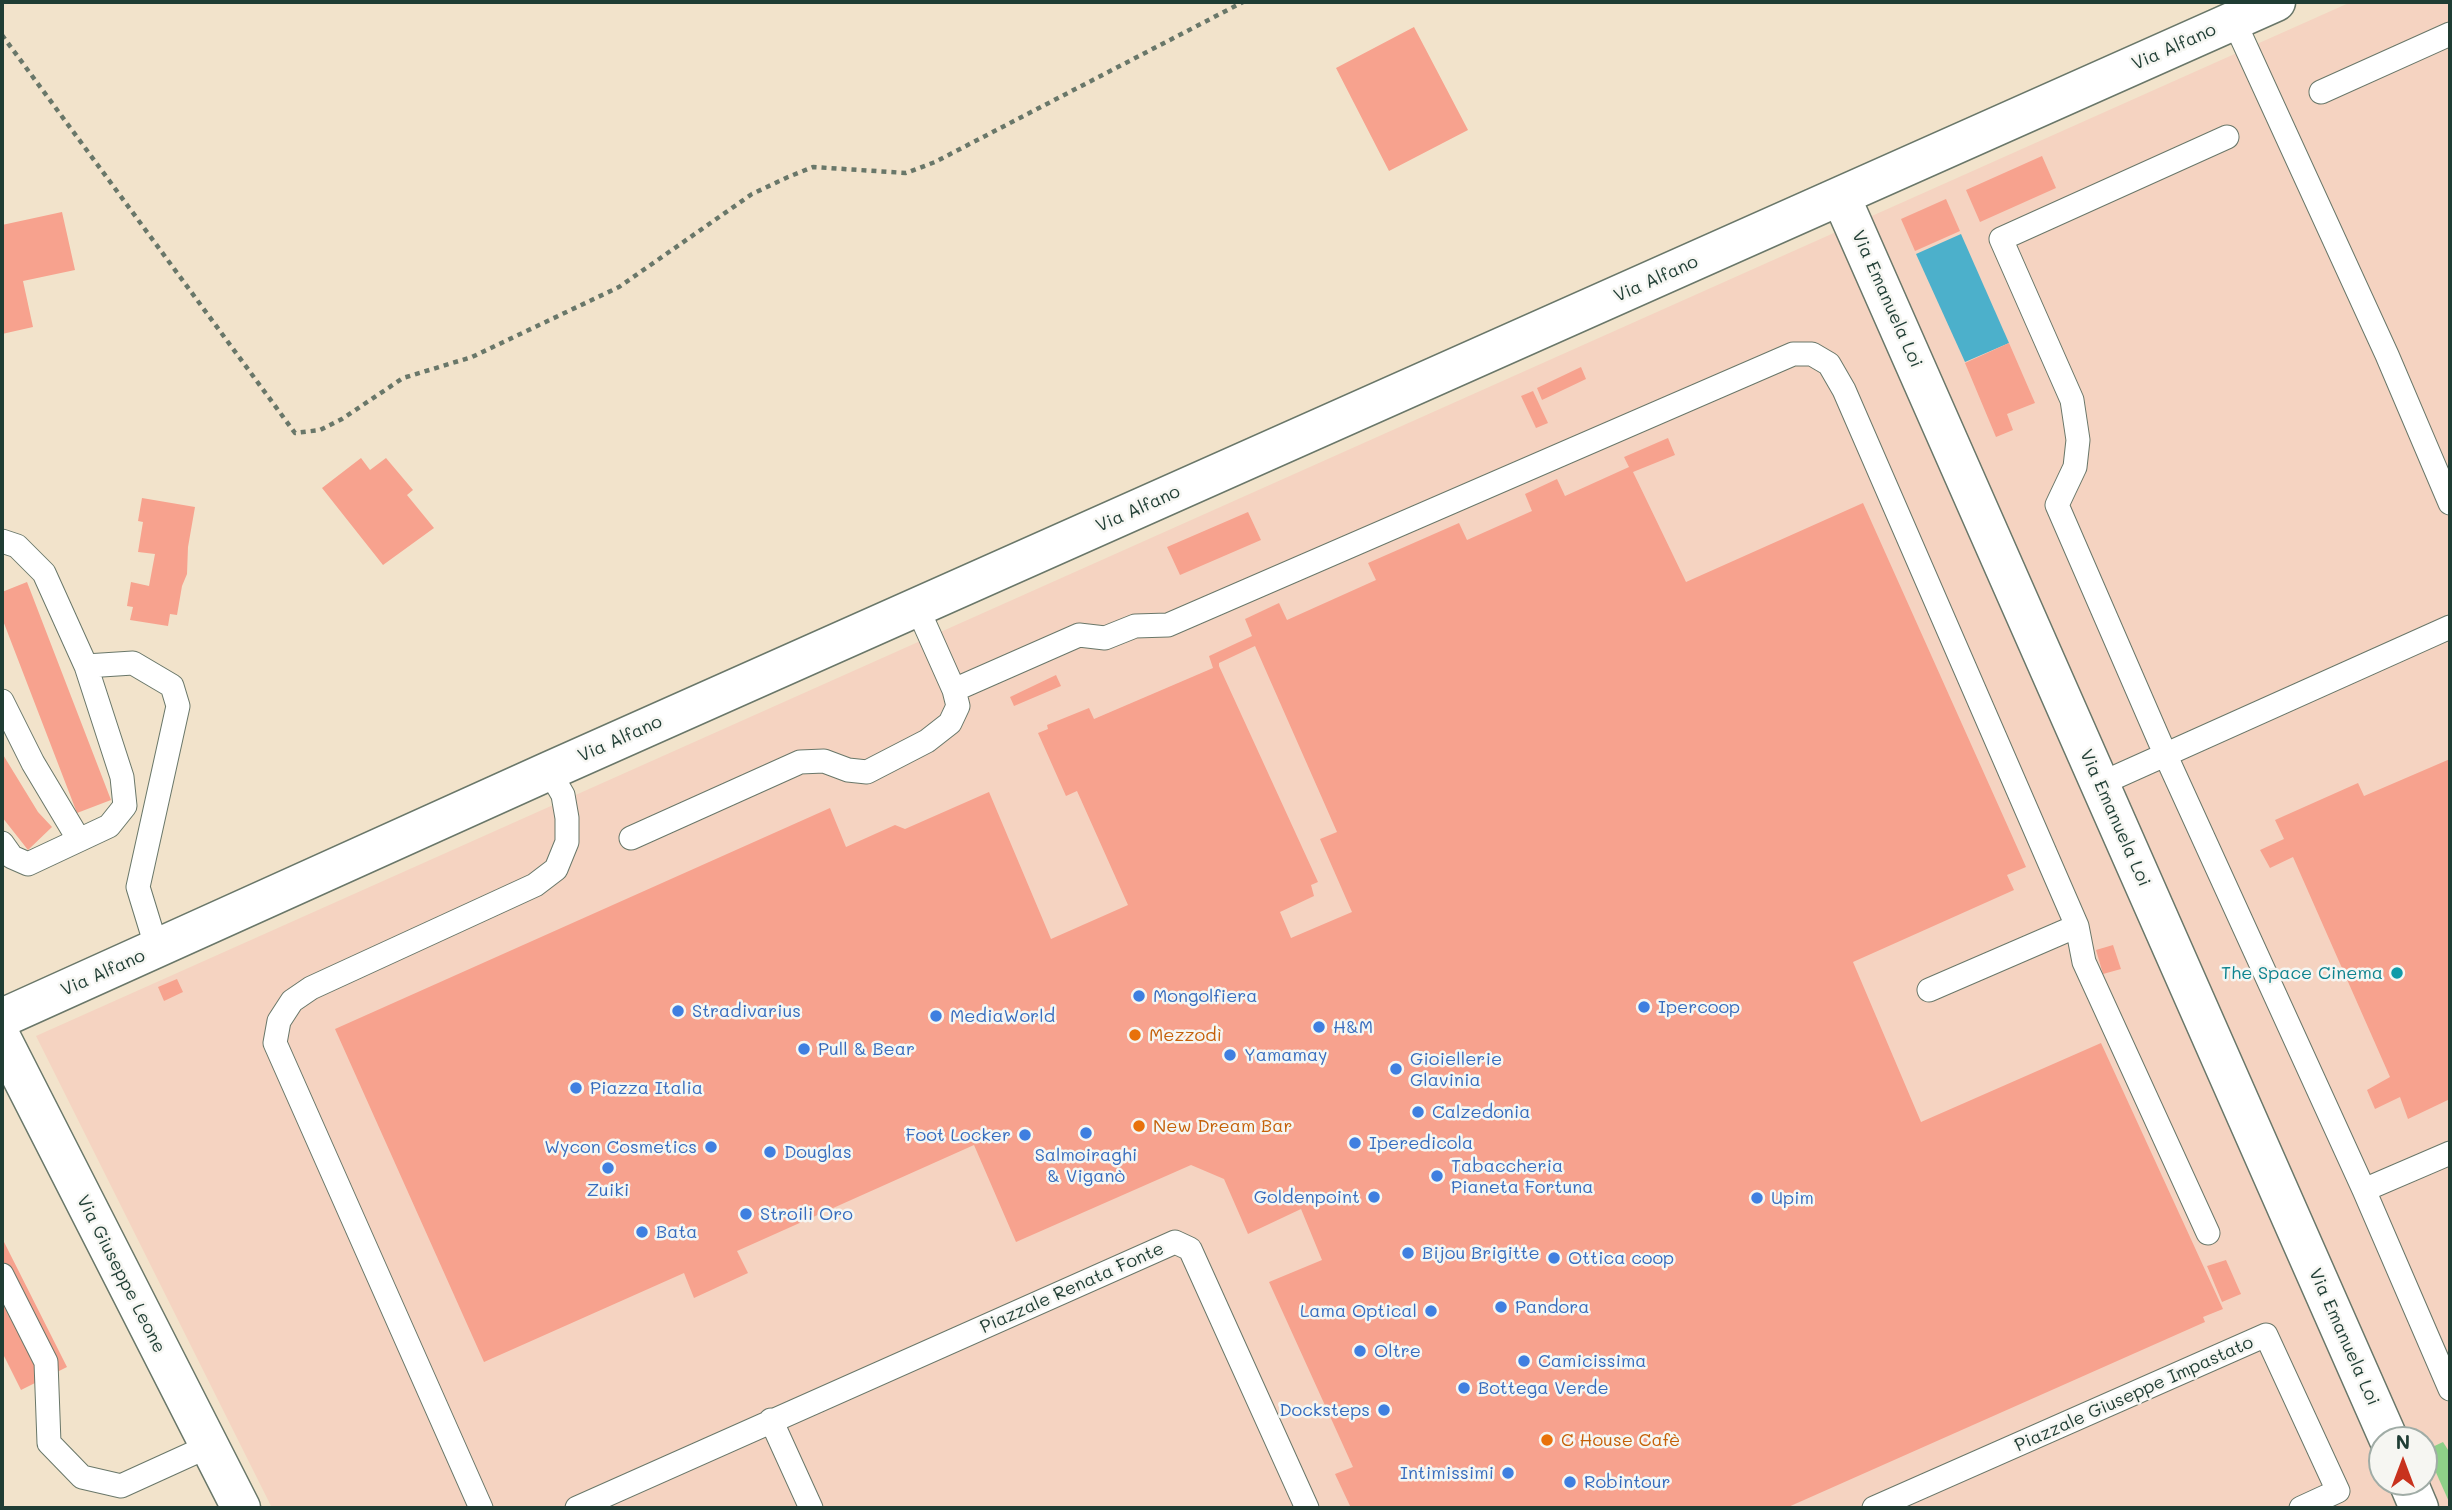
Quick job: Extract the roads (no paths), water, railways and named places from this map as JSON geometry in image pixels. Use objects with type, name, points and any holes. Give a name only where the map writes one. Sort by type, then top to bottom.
[{"type":"street","name":"Via Alfano","points":[[2,1018],[549,771],[2276,2]]},
{"type":"street","name":"Via Emanuela Loi","points":[[1841,197],[2383,1426]]},
{"type":"street","name":"Via Giuseppe Leone","points":[[2,1039],[241,1508]]},
{"type":"lane","points":[[2234,20],[2387,355],[2450,503]]},
{"type":"lane","points":[[2320,92],[2450,34]]},
{"type":"lane","points":[[2227,137],[2001,239],[2072,400],[2078,440],[2075,467],[2057,505],[2166,756],[2364,1190],[2450,1389]]},
{"type":"lane","points":[[954,690],[1079,635],[1105,638],[1135,626],[1168,625],[1793,354],[1812,354],[1829,365],[1844,390],[2077,926],[2084,962],[2208,1233]]},
{"type":"lane","points":[[2,541],[17,546],[44,573],[86,666],[122,777],[125,806],[109,826],[28,864],[12,857],[2,843]]},
{"type":"lane","points":[[631,838],[800,762],[824,761],[848,770],[867,772],[927,741],[950,723],[958,706],[954,690],[917,607]]},
{"type":"lane","points":[[2100,784],[2450,627]]},
{"type":"lane","points":[[86,666],[133,663],[172,685],[177,706],[138,887],[157,948]]},
{"type":"lane","points":[[2,701],[33,763],[79,840]]},
{"type":"lane","points":[[481,1508],[275,1043],[279,1021],[292,1001],[311,988],[535,885],[556,869],[567,842],[567,818],[563,795],[549,771]]},
{"type":"lane","points":[[1929,990],[2077,926]]},
{"type":"lane","points":[[2364,1190],[2450,1153]]},
{"type":"lane","name":"Piazzale Renata Fonte","points":[[577,1508],[1175,1242],[1190,1249],[1307,1508]]},
{"type":"lane","points":[[2,1275],[46,1362],[49,1443],[82,1477],[121,1486],[209,1446]]},
{"type":"lane","name":"Piazzale Giuseppe Impastato","points":[[1881,1507],[2266,1335],[2338,1492],[2301,1508]]},
{"type":"lane","points":[[771,1420],[811,1508]]},
{"type":"water","points":[[1961,234],[2009,343],[1965,362],[1916,254]]},
{"type":"place","name":"The Space Cinema","points":[[2397,973]]},
{"type":"place","name":"Mongolfiera","points":[[1139,996]]},
{"type":"place","name":"Ipercoop","points":[[1644,1007]]},
{"type":"place","name":"Stradivarius","points":[[678,1011]]},
{"type":"place","name":"MediaWorld","points":[[936,1016]]},
{"type":"place","name":"H&M","points":[[1319,1027]]},
{"type":"place","name":"Mezzodì","points":[[1135,1035]]},
{"type":"place","name":"Pull & Bear","points":[[804,1049]]},
{"type":"place","name":"Yamamay","points":[[1230,1055]]},
{"type":"place","name":"Gioiellerie Glavinia","points":[[1396,1069]]},
{"type":"place","name":"Piazza Italia","points":[[576,1088]]},
{"type":"place","name":"Calzedonia","points":[[1418,1112]]},
{"type":"place","name":"New Dream Bar","points":[[1139,1126]]},
{"type":"place","name":"Salmoiraghi & Viganò","points":[[1086,1133]]},
{"type":"place","name":"Foot Locker","points":[[1025,1135]]},
{"type":"place","name":"Iperedicola","points":[[1355,1143]]},
{"type":"place","name":"Wycon Cosmetics","points":[[711,1147]]},
{"type":"place","name":"Douglas","points":[[770,1152]]},
{"type":"place","name":"Zuiki","points":[[608,1168]]},
{"type":"place","name":"Tabaccheria Pianeta Fortuna","points":[[1437,1176]]},
{"type":"place","name":"Goldenpoint","points":[[1374,1197]]},
{"type":"place","name":"Upim","points":[[1757,1198]]},
{"type":"place","name":"Stroili Oro","points":[[746,1214]]},
{"type":"place","name":"Bata","points":[[642,1232]]},
{"type":"place","name":"Bijou Brigitte","points":[[1408,1253]]},
{"type":"place","name":"Ottica coop","points":[[1554,1258]]},
{"type":"place","name":"Pandora","points":[[1501,1307]]},
{"type":"place","name":"Lama Optical","points":[[1431,1311]]},
{"type":"place","name":"Oltre","points":[[1360,1351]]},
{"type":"place","name":"Camicissima","points":[[1524,1361]]},
{"type":"place","name":"Bottega Verde","points":[[1464,1388]]},
{"type":"place","name":"Docksteps","points":[[1384,1410]]},
{"type":"place","name":"C House Cafè","points":[[1547,1440]]},
{"type":"place","name":"Intimissimi","points":[[1508,1473]]},
{"type":"place","name":"Robintour","points":[[1570,1482]]}]
